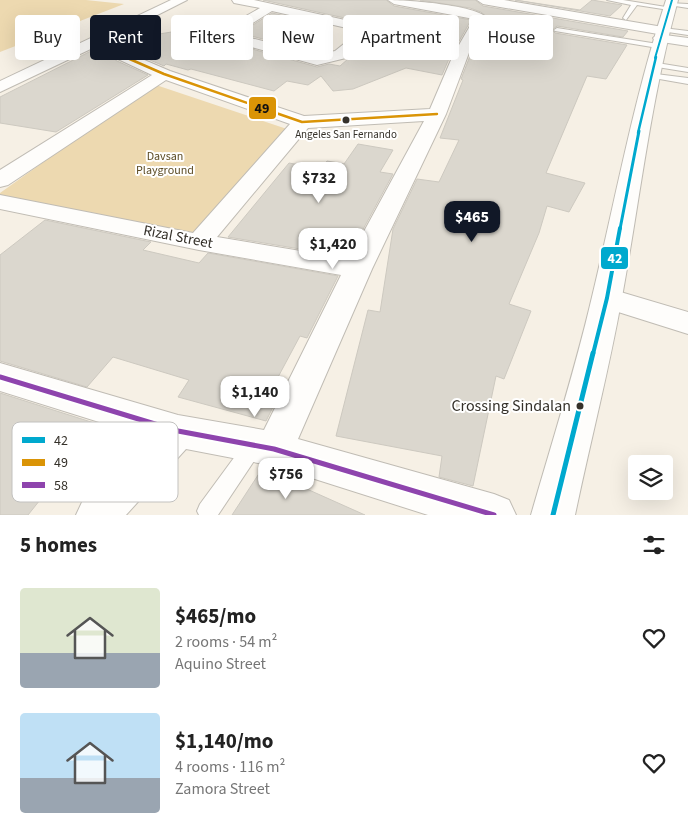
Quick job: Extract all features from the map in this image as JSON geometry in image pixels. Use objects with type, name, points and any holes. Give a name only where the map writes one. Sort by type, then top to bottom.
[{"type":"main road","points":[[151,15],[181,0]]},
{"type":"main road","points":[[238,0],[343,23]]},
{"type":"main road","points":[[265,447],[438,114],[464,50],[481,18],[472,14],[394,0]]},
{"type":"main road","points":[[483,0],[666,32],[688,43]]},
{"type":"main road","points":[[271,7],[223,35],[317,60],[328,60],[337,57],[343,52]]},
{"type":"main road","points":[[553,515],[607,298],[638,134],[666,32]]},
{"type":"main road","points":[[0,87],[90,45]]},
{"type":"main road","points":[[459,49],[464,50]]},
{"type":"main road","points":[[132,60],[164,74],[302,122],[438,114]]},
{"type":"main road","points":[[0,180],[164,74]]},
{"type":"main road","points":[[199,242],[302,122]]},
{"type":"main road","name":"Rizal Street","points":[[0,202],[199,242],[358,268]]},
{"type":"main road","points":[[607,298],[688,323]]},
{"type":"main road","points":[[0,377],[148,422]]},
{"type":"main road","points":[[178,431],[265,447],[494,515]]},
{"type":"main road","points":[[98,515],[110,502]]},
{"type":"lane","points":[[610,0],[635,4],[666,32],[688,65]]},
{"type":"lane","points":[[626,18],[635,4]]},
{"type":"lane","points":[[557,30],[666,32]]},
{"type":"lane","points":[[666,32],[688,70]]},
{"type":"lane","points":[[666,32],[688,81]]},
{"type":"lane","points":[[208,511],[265,447]]},
{"type":"green space","points":[[0,0],[86,0],[124,4],[96,15],[90,15],[90,17],[80,21],[80,15],[15,15],[15,46],[0,52]]},
{"type":"green space","name":"Davsan Playground","points":[[153,84],[287,129],[193,241],[0,202],[0,193]]},
{"type":"building","points":[[263,0],[386,0],[394,6],[444,15],[343,15],[343,18]]},
{"type":"building","points":[[420,0],[475,0],[483,6],[535,15],[484,15],[470,8]]},
{"type":"building","points":[[515,0],[580,10],[592,0],[622,5],[610,16]]},
{"type":"building","points":[[459,18],[469,20],[469,24],[459,41]]},
{"type":"building","points":[[553,18],[628,31],[623,37],[557,26],[553,29]]},
{"type":"building","points":[[263,19],[263,39],[253,36],[253,25]]},
{"type":"building","points":[[553,31],[555,33],[627,45],[606,79],[587,76],[546,173],[585,183],[569,212],[547,206],[539,233],[509,304],[531,311],[504,379],[496,376],[473,486],[439,477],[442,456],[336,436],[368,310],[380,312],[393,229],[417,179],[439,182],[459,140],[440,138],[463,80],[461,79],[469,59],[553,60]]},
{"type":"building","points":[[171,32],[171,60],[253,60],[253,49],[263,52],[263,60],[292,60],[317,67],[329,64],[340,66],[347,60],[448,60],[442,75],[406,68],[353,89],[333,91],[321,76],[308,85],[287,81],[274,91],[191,69],[188,70],[166,64],[164,66],[150,60],[161,60],[161,34]]},
{"type":"building","points":[[90,52],[90,60],[115,60],[148,75],[56,132],[0,123],[0,97],[73,60],[80,60],[80,57]]},
{"type":"building","points":[[358,144],[393,150],[380,172],[393,174],[348,257],[228,237],[289,163],[321,169],[327,161],[344,164]]},
{"type":"building","points":[[45,220],[151,242],[143,250],[199,263],[208,253],[338,276],[307,338],[300,336],[277,379],[286,381],[266,421],[178,397],[189,380],[113,357],[87,387],[0,361],[0,255]]},
{"type":"building","points":[[0,393],[91,422],[12,422],[12,502],[38,502],[28,515],[0,515]]},
{"type":"building","points":[[262,469],[365,515],[232,515]]},
{"type":"transit line","name":"42","points":[[553,515],[607,298],[638,134],[658,46],[672,0]]},
{"type":"transit line","name":"49","points":[[132,60],[164,74],[302,122],[437,114]]},
{"type":"transit line","name":"58","points":[[0,377],[148,422]]},
{"type":"transit line","name":"58","points":[[178,431],[274,449],[494,515]]},
{"type":"place","name":"Angeles San Fernando","points":[[346,120]]},
{"type":"place","name":"Crossing Sindalan","points":[[580,406]]}]
